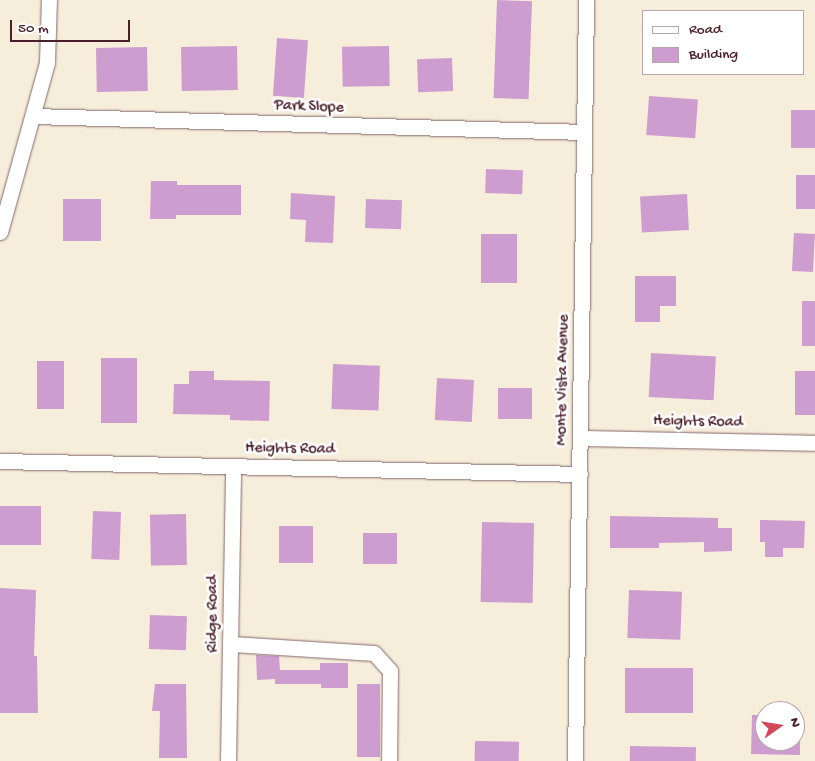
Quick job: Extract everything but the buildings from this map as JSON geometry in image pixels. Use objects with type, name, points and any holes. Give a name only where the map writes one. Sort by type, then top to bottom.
[{"type":"street","points":[[0,232],[47,62],[49,0]]},
{"type":"street","name":"Monte Vista Avenue","points":[[576,761],[586,0]]},
{"type":"street","name":"Park Slope","points":[[33,116],[584,132]]},
{"type":"street","name":"Heights Road","points":[[580,438],[815,443]]},
{"type":"street","name":"Heights Road","points":[[0,461],[580,474]]},
{"type":"street","name":"Ridge Road","points":[[228,761],[232,644],[232,466]]},
{"type":"street","points":[[232,644],[374,653],[390,671],[389,761]]}]
